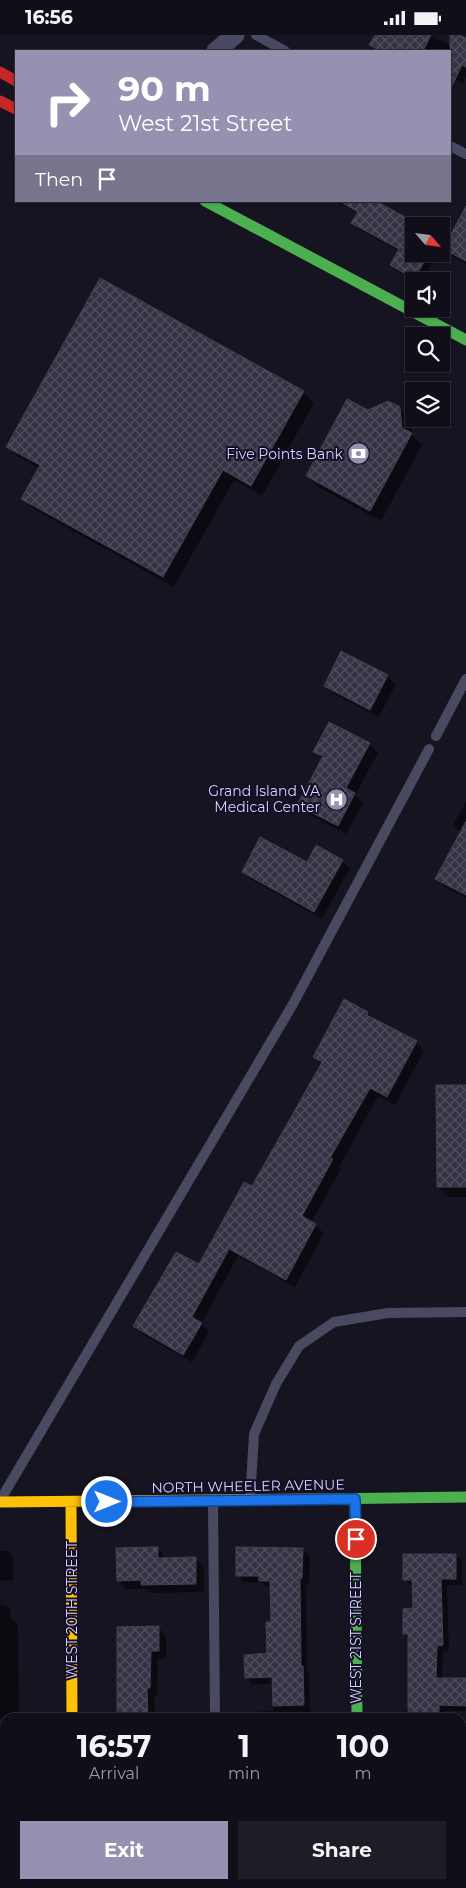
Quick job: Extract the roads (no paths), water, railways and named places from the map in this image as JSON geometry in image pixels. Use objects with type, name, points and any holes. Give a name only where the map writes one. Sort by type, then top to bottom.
[{"type":"street","points":[[217,50],[235,35]]},
{"type":"street","points":[[0,72],[15,80]]},
{"type":"street","points":[[0,101],[15,108]]},
{"type":"street","points":[[207,202],[466,340]]},
{"type":"street","name":"NORTH WHEELER AVENUE","points":[[0,1501],[250,1501],[466,1497]]},
{"type":"street","name":"WEST 21ST STREET","points":[[355,1499],[357,1713]]},
{"type":"street","name":"WEST 20TH STREET","points":[[71,1502],[72,1713]]},
{"type":"lane","points":[[256,35],[283,50]]},
{"type":"lane","points":[[451,146],[466,154]]},
{"type":"lane","points":[[436,736],[462,695],[466,679]]},
{"type":"lane","points":[[0,1501],[293,1004],[429,749]]},
{"type":"lane","points":[[250,1501],[254,1434],[276,1384],[299,1346],[334,1322],[388,1313],[466,1312]]},
{"type":"lane","points":[[213,1501],[215,1713]]},
{"type":"place","name":"Five Points Bank","points":[[359,454]]},
{"type":"place","name":"Grand Island VA Medical Center","points":[[336,799]]}]
